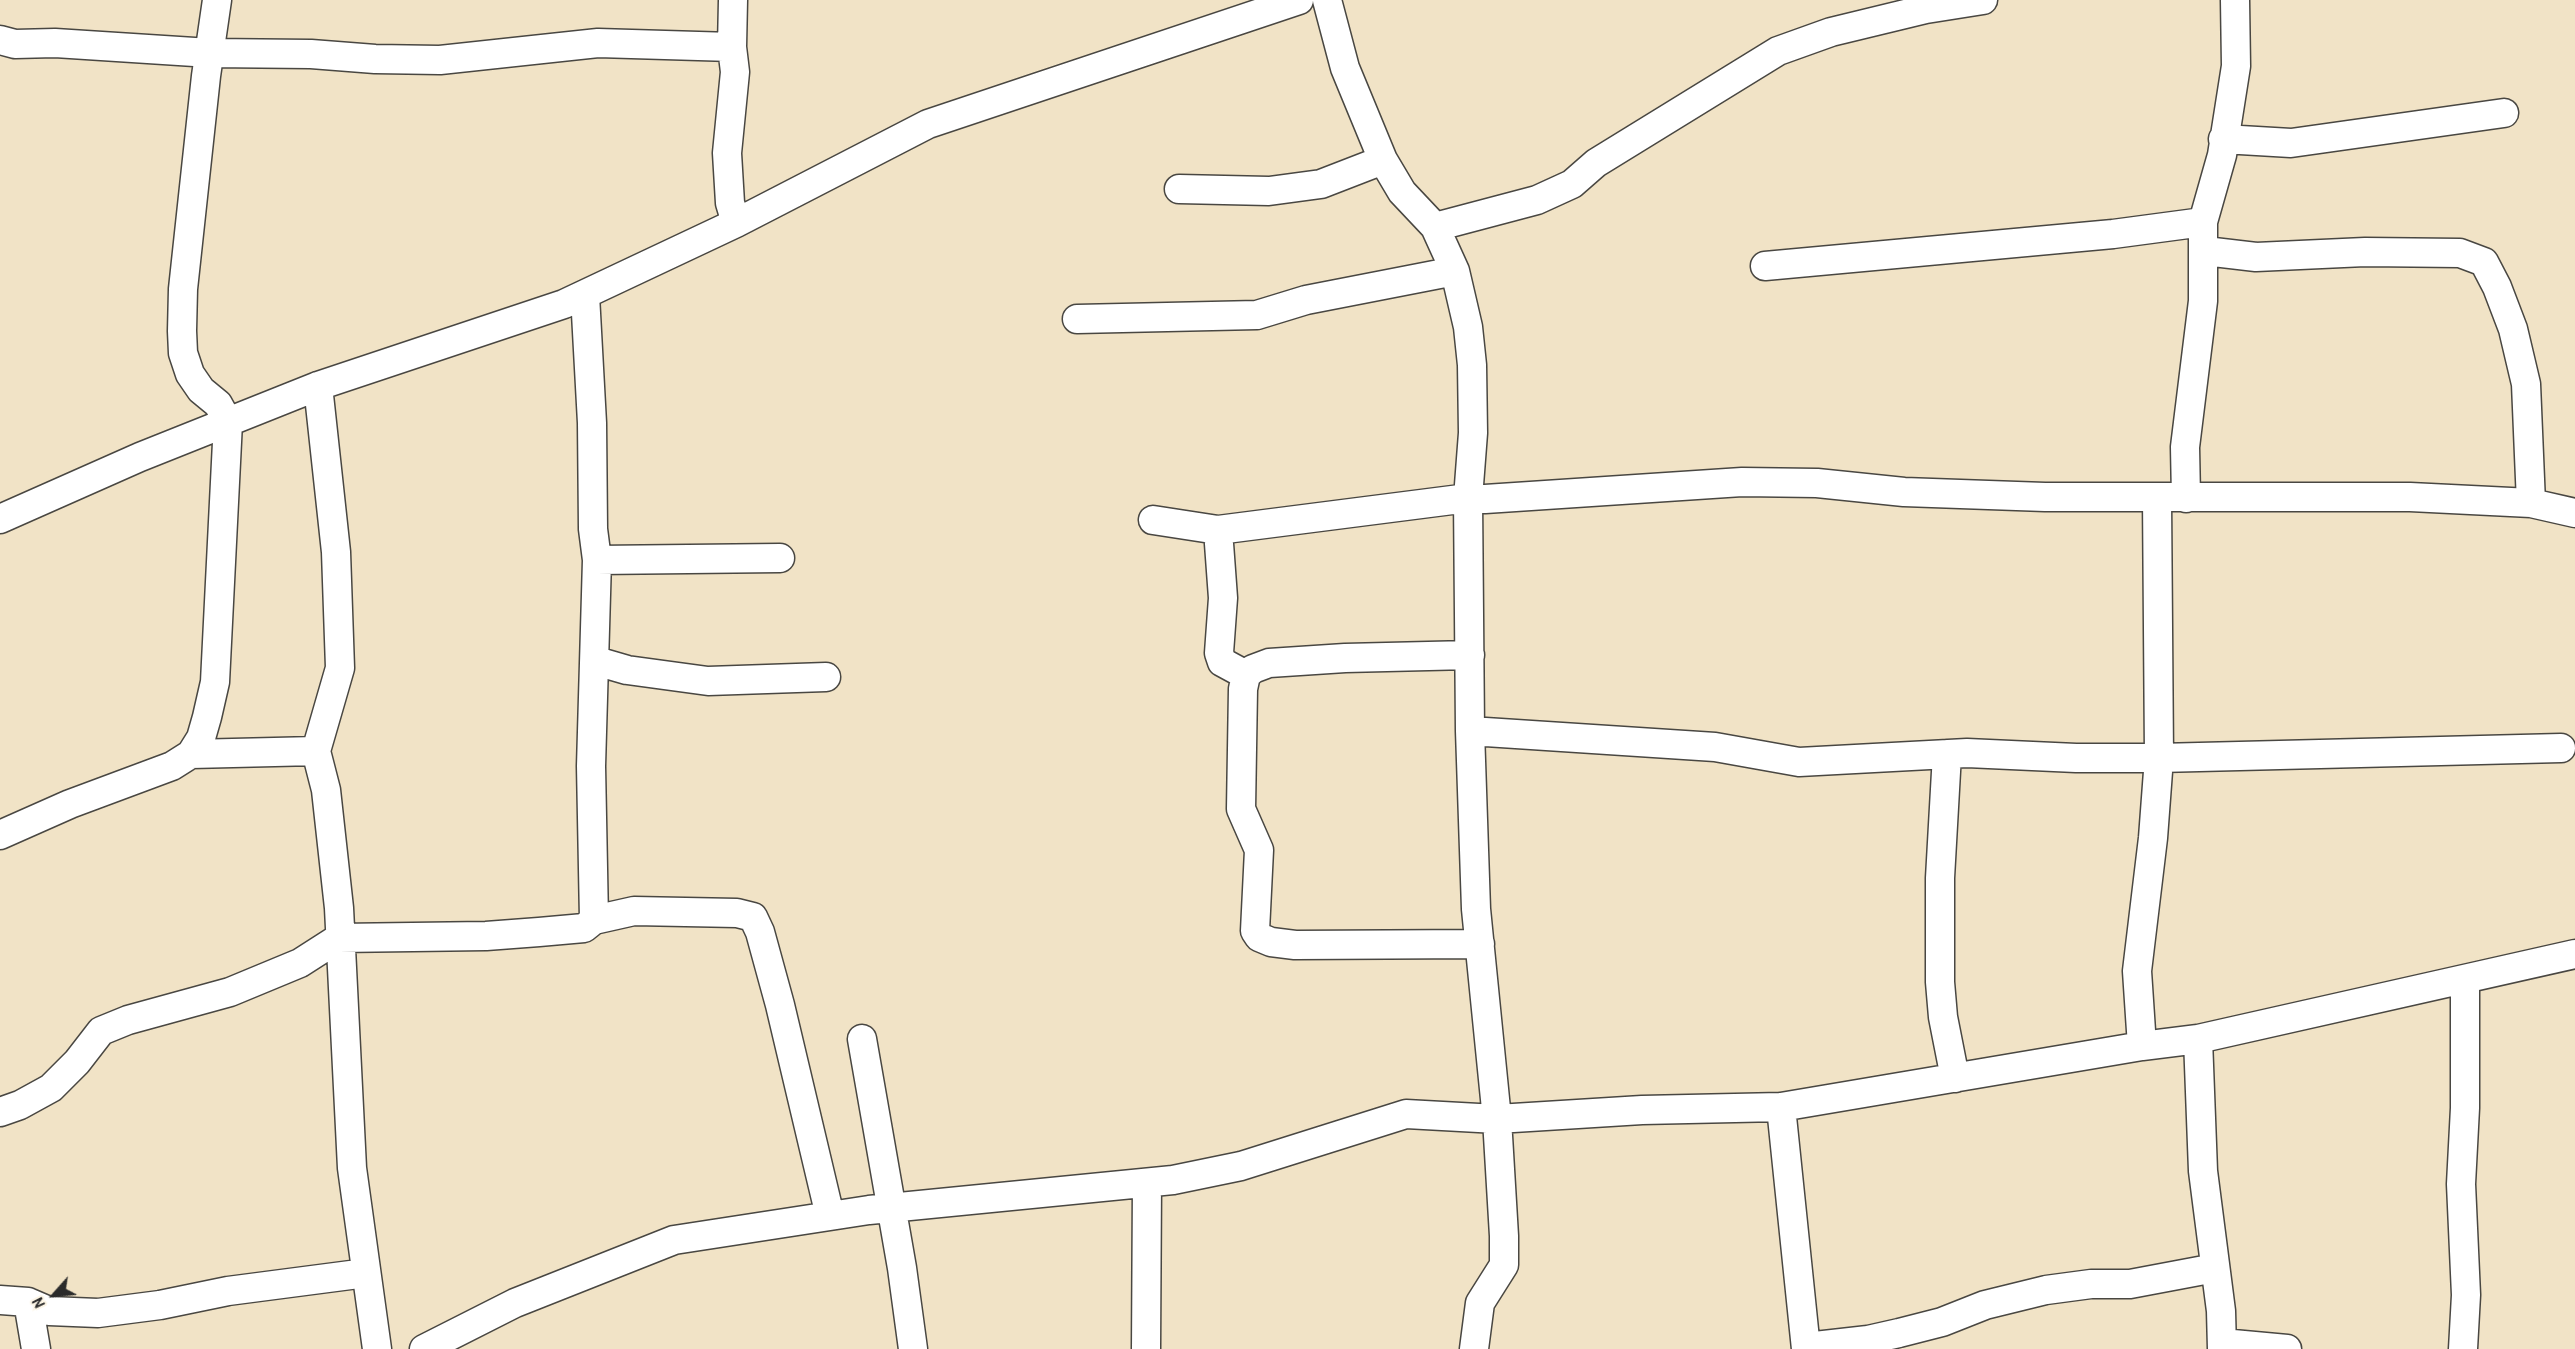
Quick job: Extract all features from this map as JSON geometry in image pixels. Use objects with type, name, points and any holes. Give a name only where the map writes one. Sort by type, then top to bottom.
[{"type":"street","points":[[0,834],[70,804],[172,766],[191,754],[201,738],[215,682],[228,422],[218,404],[201,390],[190,374],[183,353],[183,289],[217,0]]},
{"type":"street","points":[[733,0],[732,47],[735,72],[727,153],[730,203],[736,223]]},
{"type":"street","points":[[0,519],[140,457],[318,387],[386,362],[564,304],[736,223],[928,124],[1299,0]]},
{"type":"street","points":[[1327,0],[1345,68],[1383,160],[1402,192],[1435,227],[1455,271],[1468,327],[1472,365],[1473,433],[1468,498],[1470,731],[1476,909],[1497,1119],[1503,1206],[1504,1265],[1480,1303],[1474,1349]]},
{"type":"street","points":[[1435,227],[1537,200],[1572,184],[1596,162],[1778,51],[1831,32],[1926,9],[1983,0]]},
{"type":"street","points":[[2186,498],[2185,447],[2204,301],[2204,222],[2222,155],[2236,66],[2235,0]]},
{"type":"street","points":[[0,40],[15,44],[55,43],[210,53],[311,54],[375,59],[440,60],[598,43],[732,47]]},
{"type":"street","points":[[2223,140],[2291,143],[2504,113]]},
{"type":"street","points":[[1179,189],[1269,191],[1321,184],[1383,160]]},
{"type":"street","points":[[1765,266],[2113,234],[2204,222]]},
{"type":"street","points":[[2205,251],[2256,256],[2365,252],[2460,253],[2484,262],[2497,287],[2513,329],[2526,384],[2531,503]]},
{"type":"street","points":[[1077,318],[1257,315],[1306,300],[1455,271]]},
{"type":"street","points":[[585,295],[592,423],[593,529],[597,560],[596,662],[591,766],[594,920]]},
{"type":"street","points":[[318,387],[336,552],[340,668],[316,751],[326,790],[339,908],[352,1168],[377,1349]]},
{"type":"street","points":[[1153,520],[1218,530],[1468,498],[1485,499],[1742,482],[1817,483],[1904,492],[2157,498],[2410,497],[2531,503],[2575,513]]},
{"type":"street","points":[[2142,1046],[2137,971],[2154,838],[2159,758],[2157,498]]},
{"type":"street","points":[[1218,530],[1223,598],[1219,653],[1222,662],[1246,675]]},
{"type":"street","points":[[597,560],[780,558]]},
{"type":"street","points":[[1246,675],[1269,663],[1344,658],[1470,655]]},
{"type":"street","points":[[596,662],[627,670],[708,681],[826,677]]},
{"type":"street","points":[[1246,675],[1241,748],[1241,809],[1259,850],[1255,931],[1259,937],[1271,942],[1295,945],[1480,944]]},
{"type":"street","points":[[1470,731],[1715,747],[1799,762],[1947,754],[2159,758],[2561,748]]},
{"type":"street","points":[[191,754],[316,751]]},
{"type":"street","points":[[1947,754],[1940,878],[1940,981],[1943,1017],[1955,1078]]},
{"type":"street","points":[[0,1113],[51,1088],[77,1062],[101,1031],[128,1020],[230,992],[300,963],[339,938],[486,936],[584,928],[594,920],[634,911],[737,913],[753,917],[760,932],[780,1005],[830,1216]]},
{"type":"street","points":[[424,1349],[515,1303],[674,1240],[891,1208],[1173,1180],[1241,1166],[1406,1114],[1497,1119],[1642,1110],[1781,1107],[2142,1046],[2198,1039],[2575,954]]},
{"type":"street","points":[[2463,1349],[2466,1295],[2461,1184],[2465,1107],[2465,979]]},
{"type":"street","points":[[862,1039],[903,1268],[913,1349]]},
{"type":"street","points":[[2198,1039],[2203,1171],[2222,1311],[2222,1346],[2287,1349]]},
{"type":"street","points":[[1781,1107],[1806,1348],[1899,1334],[1942,1322],[1985,1305],[2046,1290],[2091,1284],[2130,1284],[2215,1268]]},
{"type":"street","points":[[1146,1349],[1147,1183]]},
{"type":"street","points":[[14,1301],[49,1311],[98,1313],[160,1305],[228,1291],[366,1273]]},
{"type":"street","points":[[14,1301],[36,1349]]}]
